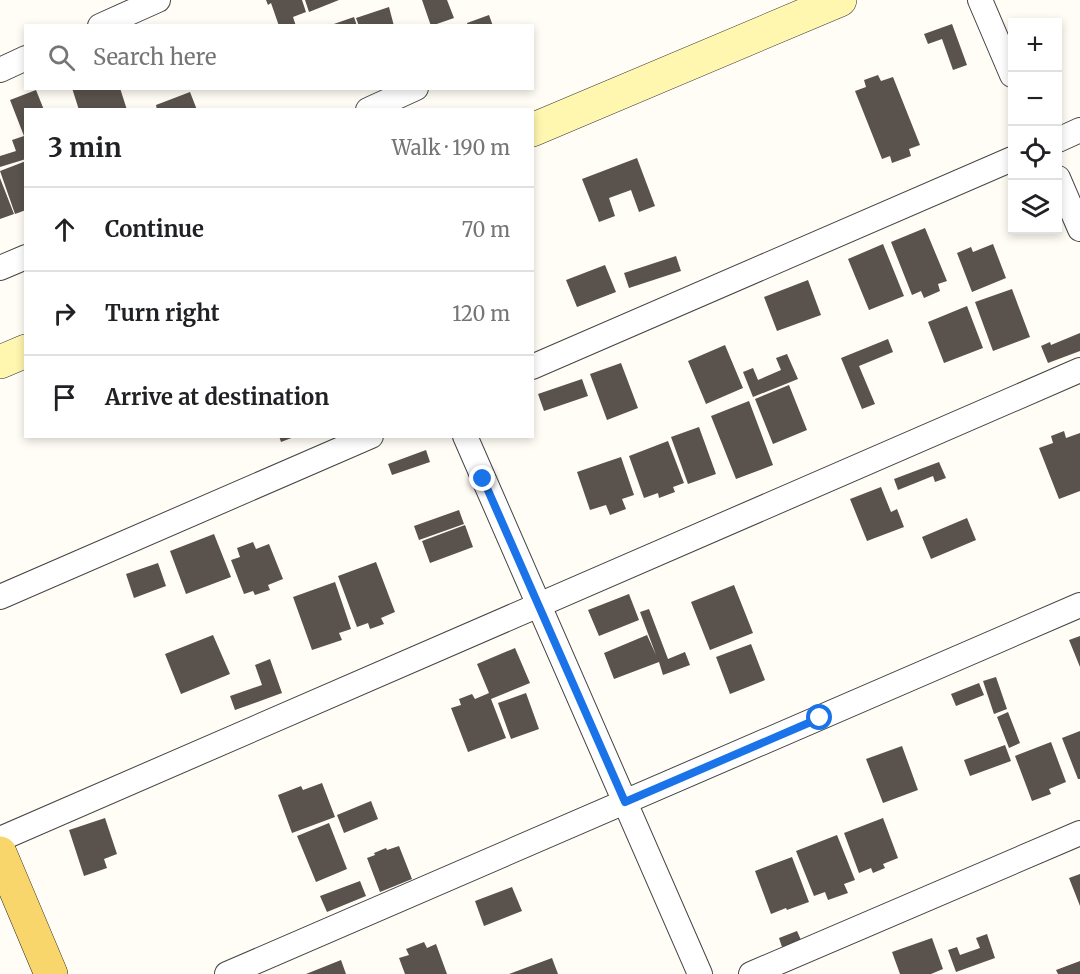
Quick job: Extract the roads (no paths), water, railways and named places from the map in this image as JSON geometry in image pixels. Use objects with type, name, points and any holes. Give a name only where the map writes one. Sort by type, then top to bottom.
[{"type":"main road","points":[[534,129],[840,0]]},
{"type":"main road","points":[[0,362],[24,352]]},
{"type":"main road","points":[[0,853],[51,974]]},
{"type":"street","points":[[104,24],[158,0]]},
{"type":"street","points":[[980,0],[1011,72]]},
{"type":"street","points":[[0,70],[24,59]]},
{"type":"street","points":[[372,108],[413,90]]},
{"type":"street","points":[[1062,138],[1080,130]]},
{"type":"street","points":[[534,366],[1008,161]]},
{"type":"street","points":[[1059,180],[1080,229]]},
{"type":"street","points":[[0,268],[24,258]]},
{"type":"street","points":[[0,839],[1080,370]]},
{"type":"street","points":[[0,597],[366,438]]},
{"type":"street","points":[[466,438],[700,974]]},
{"type":"street","points":[[227,974],[1080,605]]},
{"type":"street","points":[[751,974],[1080,833]]}]
